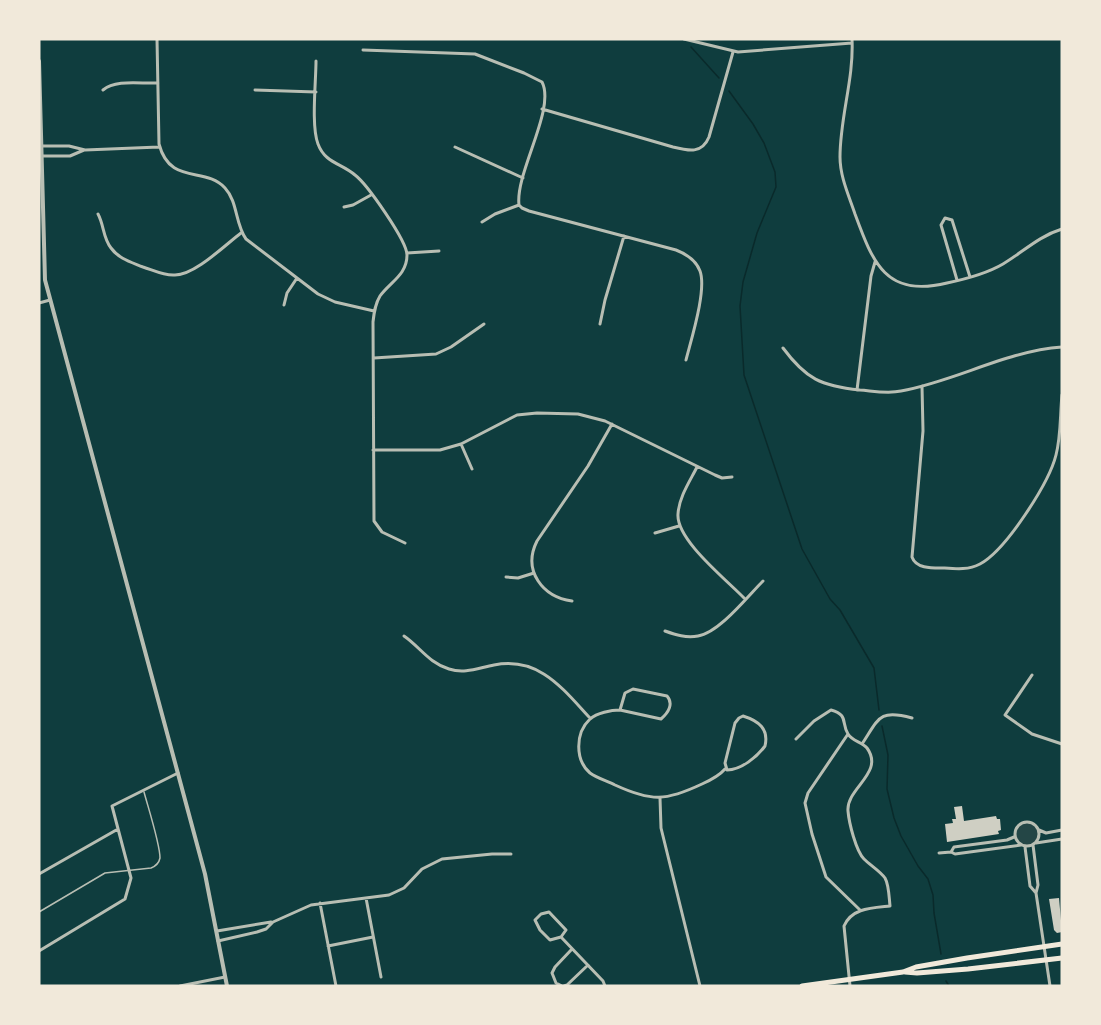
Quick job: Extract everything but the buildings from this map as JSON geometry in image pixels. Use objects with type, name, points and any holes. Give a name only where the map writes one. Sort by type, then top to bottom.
[{"type":"main road","points":[[802,986],[850,983],[916,967],[1062,944]]},
{"type":"main road","points":[[903,972],[917,973],[1062,958]]},
{"type":"street","points":[[157,39],[160,147],[165,158],[176,169],[190,175],[214,180],[225,188],[232,199],[241,232],[251,244],[297,278],[326,298],[374,311]]},
{"type":"street","points":[[684,39],[733,52],[852,41],[851,76],[840,160],[848,195],[875,262],[893,280],[907,286],[923,287],[970,277],[997,268],[1037,240],[1062,230]]},
{"type":"street","points":[[363,50],[469,53],[525,72],[542,82],[545,91],[542,109],[519,205]]},
{"type":"street","points":[[542,109],[673,147],[698,150],[705,146],[709,136],[733,52]]},
{"type":"street","points":[[316,61],[315,135],[321,150],[333,163],[355,175],[400,236],[407,253],[404,270],[380,297],[374,311],[373,450],[374,521],[382,532],[405,543]]},
{"type":"street","points":[[39,62],[44,267],[50,300],[205,874],[227,986]]},
{"type":"street","points":[[103,90],[116,84],[158,83]]},
{"type":"street","points":[[255,90],[316,92]]},
{"type":"street","points":[[41,147],[69,146],[85,150],[160,147]]},
{"type":"street","points":[[455,147],[524,178]]},
{"type":"street","points":[[42,156],[70,156],[85,150]]},
{"type":"street","points":[[344,207],[371,195]]},
{"type":"street","points":[[482,222],[495,214],[519,205]]},
{"type":"street","points":[[519,205],[529,211],[682,253],[693,260],[702,279],[686,360]]},
{"type":"street","points":[[98,214],[102,221],[106,241],[115,253],[126,261],[167,275],[182,274],[195,268],[241,232]]},
{"type":"street","points":[[957,280],[940,225],[945,219],[952,220],[970,277]]},
{"type":"street","points":[[600,324],[604,300],[624,236]]},
{"type":"street","points":[[407,253],[439,251]]},
{"type":"street","points":[[856,390],[871,276],[875,262]]},
{"type":"street","points":[[284,305],[287,293],[297,278]]},
{"type":"street","points":[[39,303],[50,300]]},
{"type":"street","points":[[374,358],[436,354],[451,347],[484,324]]},
{"type":"street","points":[[783,348],[795,365],[812,379],[832,386],[856,390],[893,392],[922,386],[1027,352],[1062,347]]},
{"type":"street","points":[[922,386],[924,420],[912,557],[914,563],[928,567],[970,568],[980,564],[997,551],[1049,475],[1058,444],[1062,395]]},
{"type":"street","points":[[373,450],[440,450],[460,444],[511,417],[522,414],[578,414],[597,417],[722,478],[732,477]]},
{"type":"street","points":[[572,601],[560,599],[547,592],[534,573],[532,557],[537,541],[588,466],[612,424]]},
{"type":"street","points":[[460,444],[472,469]]},
{"type":"street","points":[[697,467],[679,507],[679,526],[693,547],[745,598]]},
{"type":"street","points":[[655,533],[679,526]]},
{"type":"street","points":[[506,577],[518,578],[534,573]]},
{"type":"street","points":[[665,631],[689,637],[705,634],[716,628],[763,581]]},
{"type":"street","points":[[404,636],[433,662],[448,669],[465,672],[506,663],[537,669],[550,676],[590,718]]},
{"type":"street","points":[[1032,675],[1005,715],[1032,734],[1062,744]]},
{"type":"street","points":[[620,710],[625,693],[630,689],[662,693],[669,699],[668,712],[661,719],[620,710],[605,712],[590,718],[583,730],[579,747],[582,761],[590,772],[634,793],[660,798],[681,794],[716,777],[725,769],[734,770],[744,765],[762,750],[766,738],[763,727],[743,717],[736,720],[725,769]]},
{"type":"street","points":[[796,739],[826,711],[831,710],[843,716],[848,734],[862,744],[870,755],[870,770],[848,805],[848,812],[862,857],[885,879],[890,906],[860,910],[849,918],[844,926],[850,983]]},
{"type":"street","points":[[862,744],[881,716],[891,714],[912,718]]},
{"type":"street","points":[[848,734],[807,793],[805,803],[826,877],[860,910]]},
{"type":"street","points":[[39,951],[124,899],[130,878],[129,870],[112,806],[178,773]]},
{"type":"street","points":[[660,798],[661,828],[700,986]]},
{"type":"street","points":[[1014,837],[1017,826],[1025,822],[1032,822],[1039,830],[1046,833],[1062,830]]},
{"type":"street","points":[[39,874],[118,829]]},
{"type":"street","points":[[1039,830],[1039,837],[1034,844],[1038,885],[1036,893],[1050,986]]},
{"type":"street","points":[[1014,837],[1023,846],[1030,886],[1036,893]]},
{"type":"street","points":[[951,852],[954,847],[1007,840],[1014,837]]},
{"type":"street","points":[[939,853],[955,854],[1062,839]]},
{"type":"street","points":[[217,931],[273,922],[320,903],[389,895],[399,891],[422,869],[442,859],[486,854],[511,854]]},
{"type":"street","points":[[366,898],[381,977]]},
{"type":"street","points":[[320,903],[336,986]]},
{"type":"street","points":[[549,912],[566,930],[561,937],[550,940],[540,930],[535,920],[541,914],[549,912]]},
{"type":"street","points":[[218,941],[256,932],[273,922]]},
{"type":"street","points":[[328,946],[373,937]]},
{"type":"street","points":[[561,937],[603,981],[604,986]]},
{"type":"street","points":[[573,949],[555,966],[552,972],[556,983],[567,985],[588,965]]},
{"type":"street","points":[[180,986],[225,977]]},
{"type":"lane","points":[[39,912],[105,873],[151,868],[157,865],[160,860],[143,790]]},
{"type":"shaded area","points":[[1027,822],[1036,825],[1039,834],[1036,843],[1027,846],[1018,843],[1015,834],[1018,825]]},
{"type":"waterway","points":[[691,47],[719,78]]},
{"type":"waterway","points":[[729,91],[764,143],[775,172],[776,187],[757,233],[743,282],[740,306],[744,375],[802,549],[830,599],[840,610],[874,668],[879,710]]},
{"type":"waterway","points":[[882,726],[888,755],[887,789],[894,818],[901,836],[928,879],[933,895],[941,954]]},
{"type":"waterway","points":[[946,981],[949,986]]}]
